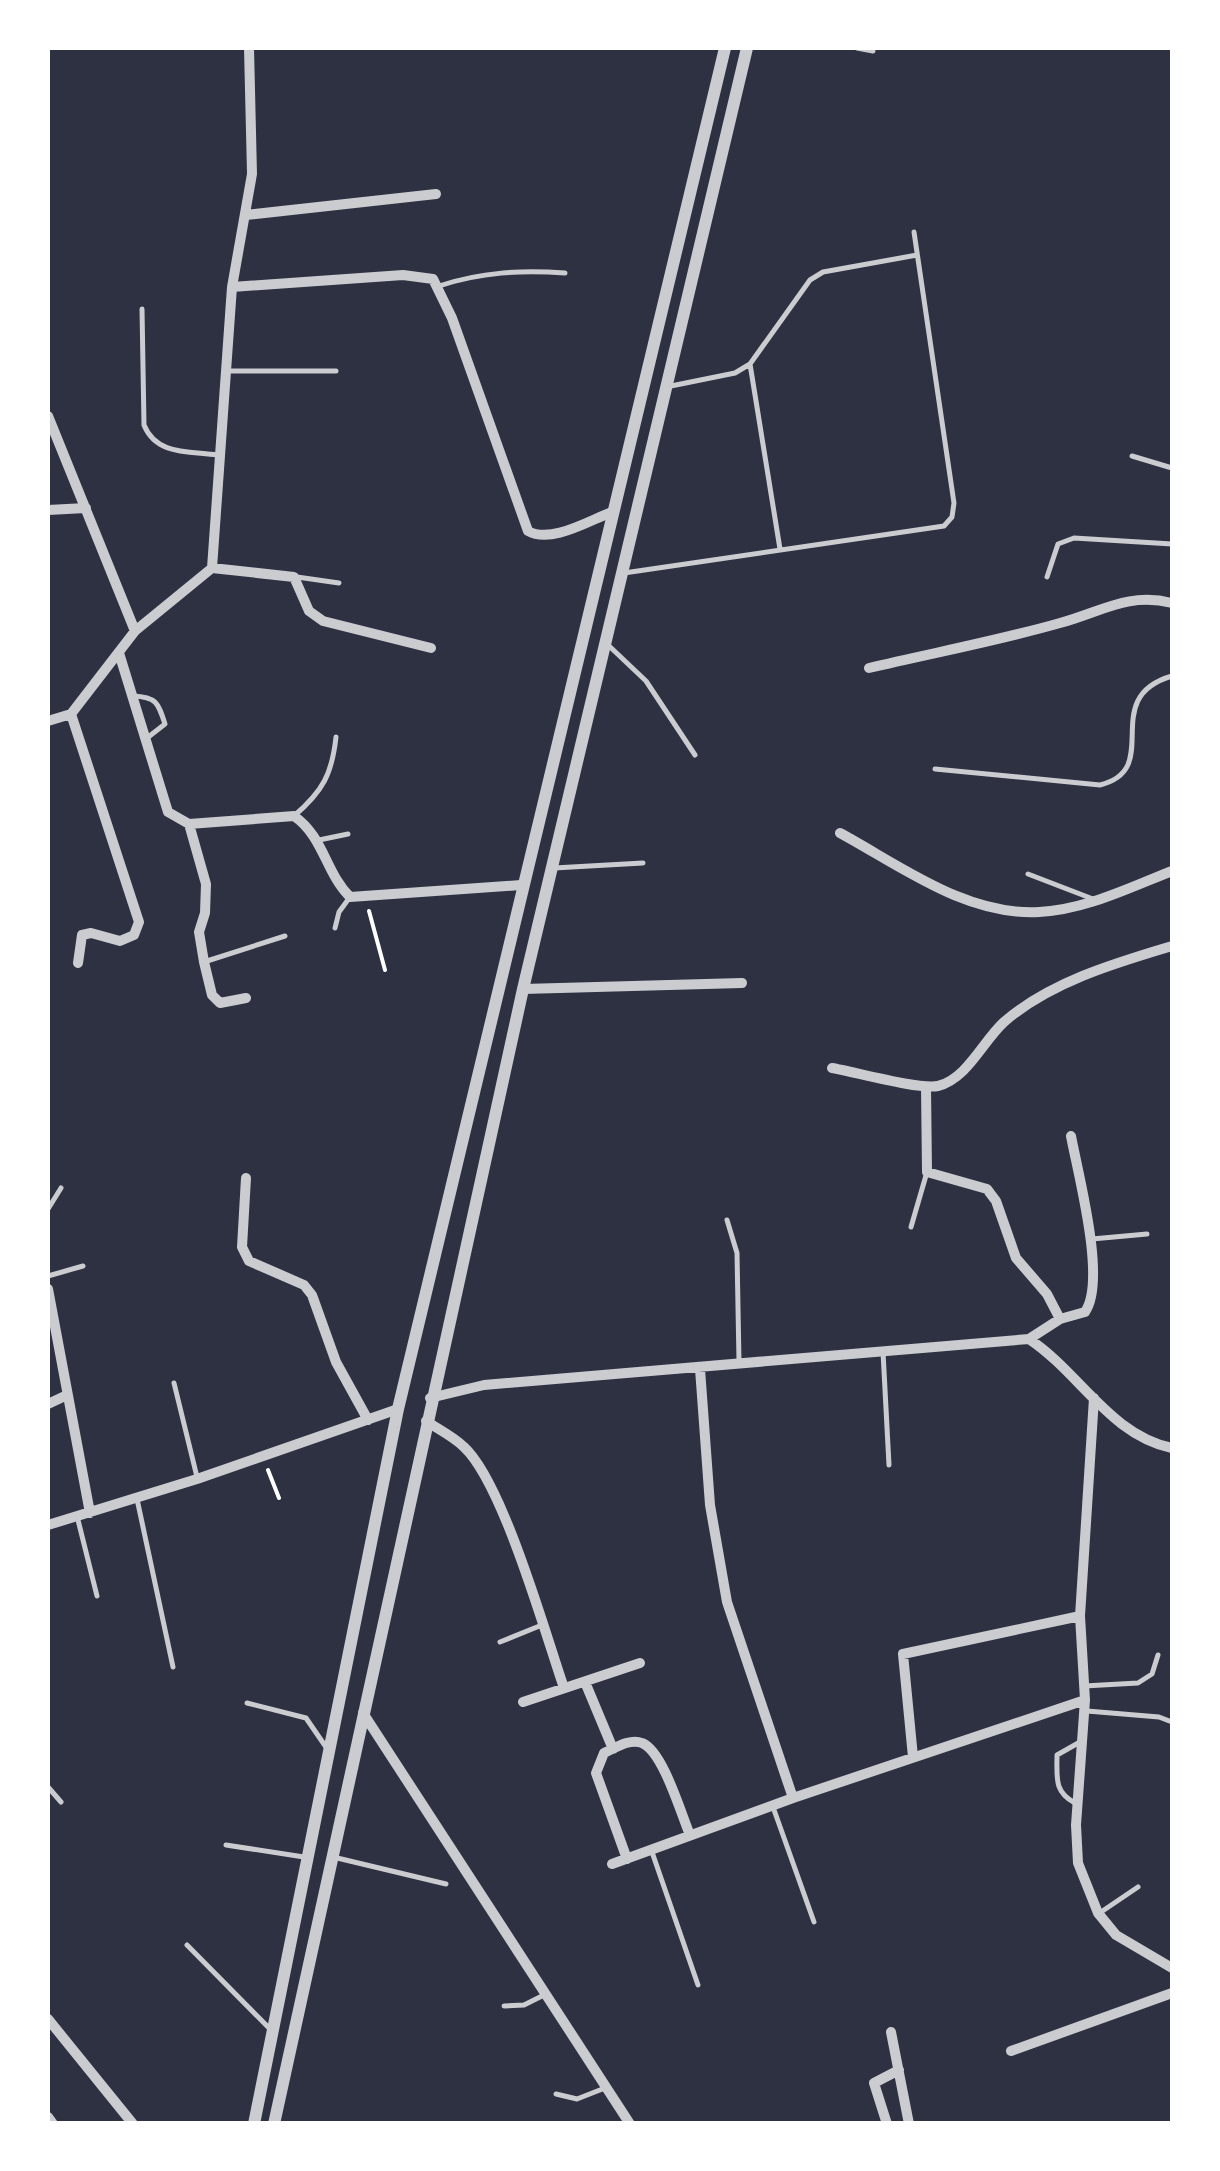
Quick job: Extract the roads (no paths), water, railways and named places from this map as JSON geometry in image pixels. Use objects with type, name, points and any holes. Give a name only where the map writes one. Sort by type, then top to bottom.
[{"type":"street","points":[[212,568],[217,455],[232,287],[252,174],[249,48]]},
{"type":"street","points":[[254,2124],[398,1409],[725,48]]},
{"type":"street","points":[[274,2124],[430,1398],[550,868],[747,48]]},
{"type":"street","points":[[246,214],[436,194]]},
{"type":"street","points":[[232,287],[403,275],[433,279],[439,286],[528,531],[538,536],[551,535],[612,512]]},
{"type":"street","points":[[48,416],[135,631]]},
{"type":"street","points":[[48,510],[86,508]]},
{"type":"street","points":[[48,722],[70,714],[135,631],[212,568],[294,576],[309,612],[322,620],[431,648]]},
{"type":"street","points":[[869,668],[1063,623],[1118,600],[1149,597],[1172,603]]},
{"type":"street","points":[[119,653],[168,812],[189,824],[294,816],[319,840],[330,874],[350,897],[521,885]]},
{"type":"street","points":[[70,714],[139,922],[134,935],[120,941],[91,933],[82,936],[78,963]]},
{"type":"street","points":[[189,824],[206,884],[206,913],[199,932],[212,994],[220,1003],[246,998]]},
{"type":"street","points":[[840,834],[922,880],[980,904],[1039,912],[1096,900],[1172,871]]},
{"type":"street","points":[[832,1068],[926,1087],[955,1077],[1004,1022],[1044,996],[1085,975],[1172,946]]},
{"type":"street","points":[[523,989],[742,983]]},
{"type":"street","points":[[926,1087],[926,1172],[987,1189],[996,1200],[1016,1258],[1047,1294],[1060,1319]]},
{"type":"street","points":[[48,1524],[198,1479],[430,1398],[484,1384],[1029,1340],[1060,1319],[1086,1312],[1093,1299],[1089,1239],[1071,1136]]},
{"type":"street","points":[[246,1178],[242,1248],[249,1261],[304,1285],[312,1294],[336,1362],[368,1420]]},
{"type":"street","points":[[48,1289],[90,1513]]},
{"type":"street","points":[[1029,1340],[1060,1360],[1129,1432],[1172,1448]]},
{"type":"street","points":[[700,1369],[710,1506],[726,1602],[793,1798]]},
{"type":"street","points":[[48,1404],[66,1396]]},
{"type":"street","points":[[1094,1398],[1080,1616],[1085,1705],[1078,1863],[1098,1914],[1116,1935],[1172,1968]]},
{"type":"street","points":[[425,1421],[464,1447],[482,1470],[564,1688]]},
{"type":"street","points":[[913,1757],[903,1654],[1080,1616]]},
{"type":"street","points":[[523,1702],[640,1663]]},
{"type":"street","points":[[585,1682],[613,1749]]},
{"type":"street","points":[[612,1864],[913,1757],[1085,1705]]},
{"type":"street","points":[[362,1710],[630,2124]]},
{"type":"street","points":[[627,1858],[596,1774],[604,1753],[630,1742],[643,1743],[657,1754],[690,1835]]},
{"type":"street","points":[[1012,2050],[1172,1993]]},
{"type":"street","points":[[48,2019],[133,2124]]},
{"type":"street","points":[[891,2032],[909,2124]]},
{"type":"street","points":[[887,2124],[874,2083],[898,2070]]},
{"type":"street","points":[[48,2117],[53,2124]]},
{"type":"lane","points":[[857,48],[873,51]]},
{"type":"lane","points":[[622,573],[944,526],[952,517],[954,503],[914,232]]},
{"type":"lane","points":[[666,388],[735,374],[750,364],[810,280],[822,272],[917,255]]},
{"type":"lane","points":[[439,286],[470,276],[520,270],[565,273]]},
{"type":"lane","points":[[142,309],[144,425],[150,440],[165,448],[217,455]]},
{"type":"lane","points":[[750,364],[780,550]]},
{"type":"lane","points":[[225,371],[336,372]]},
{"type":"lane","points":[[1132,456],[1172,468]]},
{"type":"lane","points":[[1047,577],[1058,544],[1074,538],[1172,544]]},
{"type":"lane","points":[[294,576],[339,583]]},
{"type":"lane","points":[[605,642],[633,664],[695,754]]},
{"type":"lane","points":[[934,769],[1100,785],[1119,780],[1129,768],[1137,696],[1151,682],[1172,676]]},
{"type":"lane","points":[[132,696],[153,697],[166,724],[144,739]]},
{"type":"lane","points":[[294,816],[318,795],[332,773],[336,737]]},
{"type":"lane","points":[[319,840],[348,834]]},
{"type":"lane","points":[[550,868],[643,863]]},
{"type":"lane","points":[[1028,874],[1096,900]]},
{"type":"lane","points":[[335,928],[338,912],[350,897]]},
{"type":"lane","points":[[204,962],[285,936]]},
{"type":"lane","points":[[910,1227],[926,1172]]},
{"type":"lane","points":[[48,1209],[61,1188]]},
{"type":"lane","points":[[726,1220],[737,1253],[739,1365]]},
{"type":"lane","points":[[1089,1239],[1147,1234]]},
{"type":"lane","points":[[48,1276],[83,1266]]},
{"type":"lane","points":[[883,1352],[889,1465]]},
{"type":"lane","points":[[174,1383],[198,1479]]},
{"type":"lane","points":[[136,1498],[174,1667]]},
{"type":"lane","points":[[76,1516],[97,1596]]},
{"type":"lane","points":[[500,1642],[542,1625]]},
{"type":"lane","points":[[1084,1686],[1138,1683],[1152,1674],[1158,1655]]},
{"type":"lane","points":[[247,1703],[306,1718],[328,1750]]},
{"type":"lane","points":[[1085,1705],[1172,1722]]},
{"type":"lane","points":[[1078,1805],[1062,1796],[1057,1787],[1057,1755],[1083,1741]]},
{"type":"lane","points":[[48,1787],[61,1802]]},
{"type":"lane","points":[[772,1805],[814,1922]]},
{"type":"lane","points":[[226,1844],[307,1858]]},
{"type":"lane","points":[[652,1850],[698,1985]]},
{"type":"lane","points":[[330,1856],[446,1884]]},
{"type":"lane","points":[[1098,1914],[1138,1886]]},
{"type":"lane","points":[[186,1945],[272,2031]]},
{"type":"lane","points":[[504,2006],[524,2005],[546,1994]]},
{"type":"lane","points":[[556,2094],[577,2099],[606,2088]]}]
